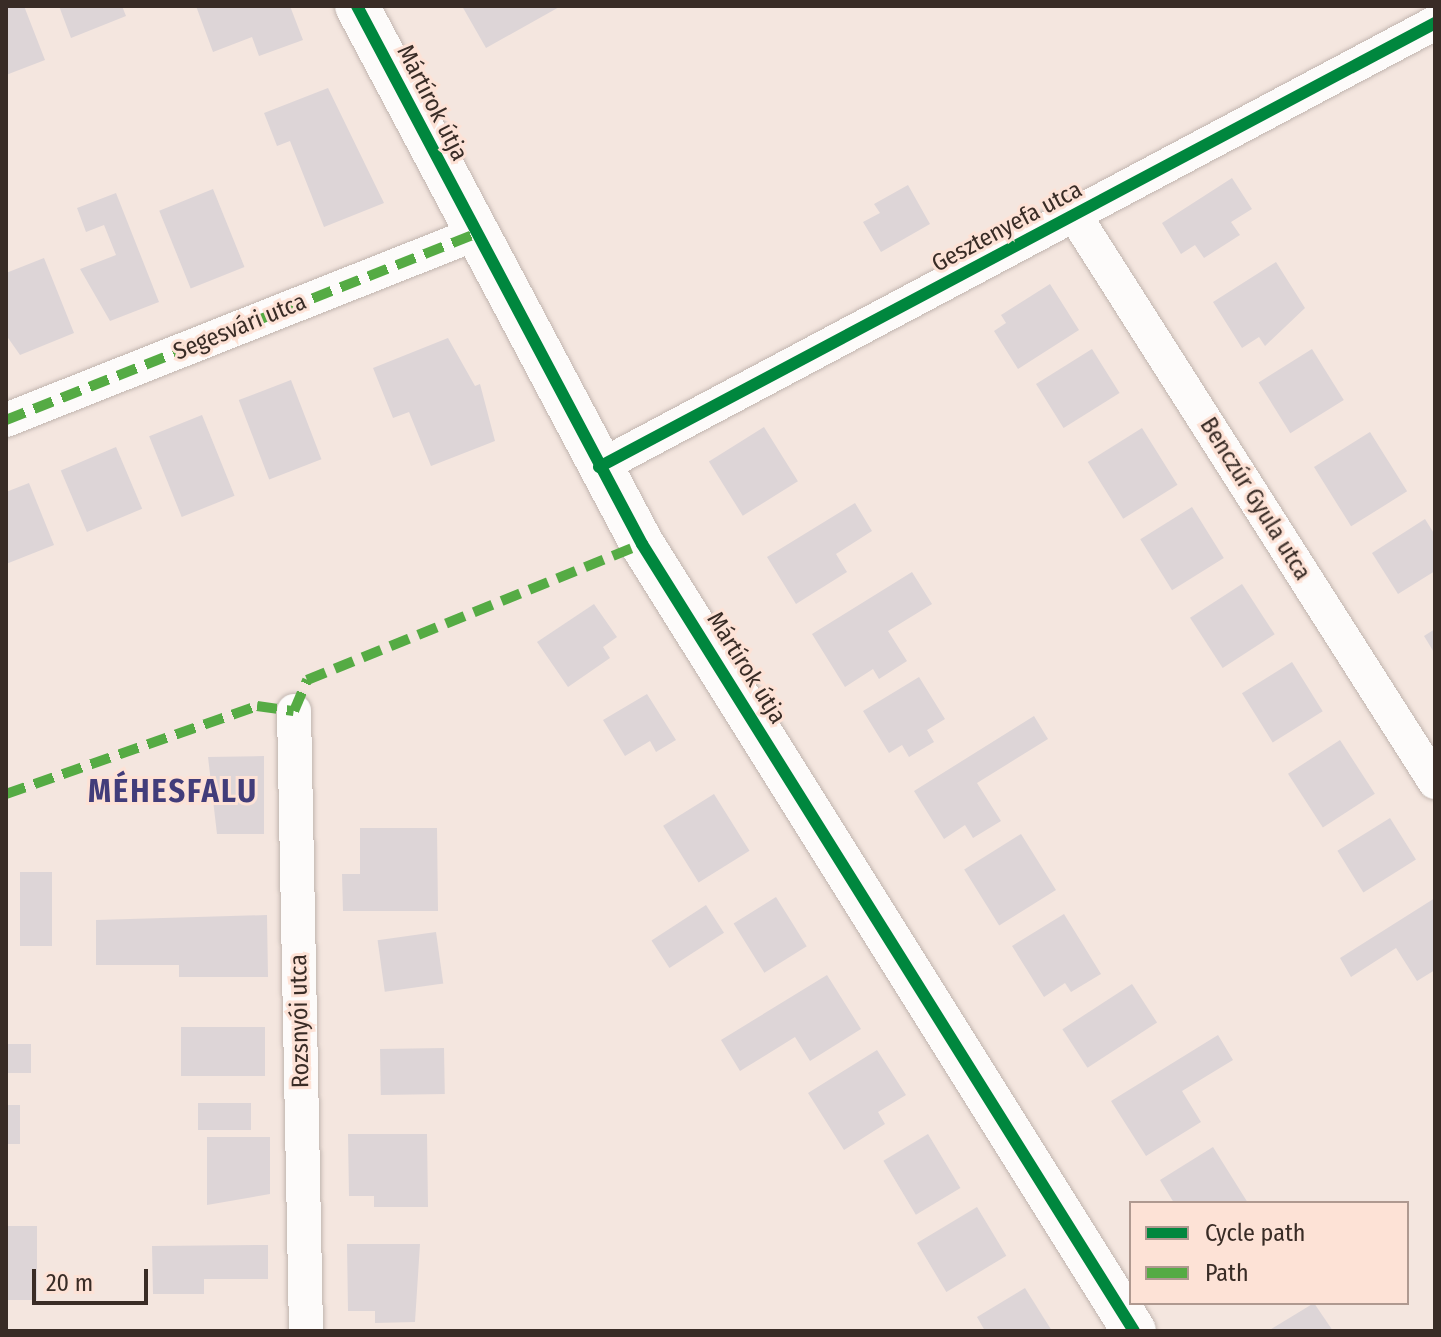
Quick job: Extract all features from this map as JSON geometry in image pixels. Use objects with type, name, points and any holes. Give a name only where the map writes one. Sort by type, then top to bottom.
[{"type":"street","name":"Mártírok útja","points":[[357,6],[599,467],[1134,1331]]},
{"type":"street","name":"Gesztenyefa utca","points":[[599,467],[1435,23]]},
{"type":"street","name":"Benczúr Gyula utca","points":[[1075,216],[1435,782]]},
{"type":"street","name":"Segesvári utca","points":[[6,420],[475,234]]},
{"type":"street","name":"Rozsnyói utca","points":[[294,711],[306,1331]]},
{"type":"building","points":[[6,6],[24,6],[45,60],[6,75]]},
{"type":"building","points":[[59,6],[122,6],[126,16],[71,38]]},
{"type":"building","points":[[196,6],[290,6],[303,40],[259,56],[252,37],[213,52]]},
{"type":"building","points":[[462,6],[561,6],[486,48]]},
{"type":"building","points":[[328,88],[384,203],[324,227],[290,141],[277,146],[264,113]]},
{"type":"building","points":[[1232,178],[1252,209],[1231,222],[1240,235],[1204,258],[1195,245],[1181,254],[1162,223]]},
{"type":"building","points":[[908,185],[930,224],[881,252],[863,222],[880,213],[874,204]]},
{"type":"building","points":[[213,189],[244,267],[191,289],[159,211]]},
{"type":"building","points":[[116,193],[159,302],[110,321],[80,269],[116,255],[104,225],[86,232],[77,208]]},
{"type":"building","points":[[44,258],[74,333],[20,355],[6,335],[6,273]]},
{"type":"building","points":[[1276,262],[1305,308],[1265,346],[1259,337],[1242,348],[1213,302]]},
{"type":"building","points":[[1050,284],[1079,330],[1018,369],[994,331],[1006,323],[1001,315]]},
{"type":"building","points":[[448,338],[475,386],[480,384],[495,441],[431,466],[409,412],[393,418],[373,368]]},
{"type":"building","points":[[1092,349],[1120,393],[1064,428],[1036,384]]},
{"type":"building","points":[[1312,349],[1344,400],[1290,433],[1259,382]]},
{"type":"building","points":[[291,380],[321,459],[269,479],[239,400]]},
{"type":"building","points":[[202,415],[235,496],[182,517],[149,436]]},
{"type":"building","points":[[764,427],[798,481],[743,516],[709,461]]},
{"type":"building","points":[[1142,428],[1178,485],[1123,519],[1088,462]]},
{"type":"building","points":[[1370,432],[1407,491],[1351,526],[1314,467]]},
{"type":"building","points":[[116,447],[142,509],[87,532],[61,470]]},
{"type":"building","points":[[29,483],[54,545],[6,564],[6,492]]},
{"type":"building","points":[[855,503],[872,531],[836,554],[847,572],[796,604],[767,557]]},
{"type":"building","points":[[1192,507],[1224,558],[1172,590],[1140,539]]},
{"type":"building","points":[[1425,519],[1435,535],[1435,571],[1398,594],[1372,553]]},
{"type":"building","points":[[912,572],[932,604],[888,631],[907,661],[879,679],[873,669],[845,687],[812,634]]},
{"type":"building","points":[[1242,584],[1275,634],[1223,668],[1190,618]]},
{"type":"building","points":[[594,604],[617,637],[603,647],[610,658],[568,687],[537,642]]},
{"type":"building","points":[[1435,629],[1435,654],[1424,636]]},
{"type":"building","points":[[1292,662],[1323,711],[1273,742],[1242,693]]},
{"type":"building","points":[[919,677],[945,719],[927,730],[934,742],[909,757],[902,745],[889,753],[863,711]]},
{"type":"building","points":[[647,694],[676,740],[656,752],[650,741],[625,756],[603,720]]},
{"type":"building","points":[[1034,716],[1048,739],[977,783],[1001,821],[973,838],[965,825],[944,839],[914,791]]},
{"type":"building","points":[[1340,740],[1375,794],[1323,827],[1288,774]]},
{"type":"building","points":[[264,756],[264,834],[217,834],[208,757]]},
{"type":"building","points":[[714,794],[750,851],[699,883],[663,826]]},
{"type":"building","points":[[1390,818],[1416,860],[1363,892],[1337,851]]},
{"type":"building","points":[[360,828],[437,828],[438,911],[343,911],[342,874],[360,874]]},
{"type":"building","points":[[1021,834],[1056,890],[999,925],[964,870]]},
{"type":"building","points":[[20,872],[52,872],[52,946],[20,946]]},
{"type":"building","points":[[776,897],[807,946],[764,973],[734,923]]},
{"type":"building","points":[[1435,898],[1435,970],[1417,981],[1396,948],[1351,977],[1340,958]]},
{"type":"building","points":[[706,905],[724,933],[669,968],[651,940]]},
{"type":"building","points":[[1064,914],[1101,974],[1071,992],[1065,983],[1044,997],[1012,946]]},
{"type":"building","points":[[267,915],[268,977],[179,977],[179,965],[96,965],[96,920]]},
{"type":"building","points":[[436,932],[443,983],[385,992],[378,940]]},
{"type":"building","points":[[827,975],[861,1029],[810,1061],[795,1037],[740,1071],[721,1040]]},
{"type":"building","points":[[1132,984],[1157,1023],[1087,1068],[1062,1029]]},
{"type":"building","points":[[181,1027],[265,1027],[265,1076],[181,1076]]},
{"type":"building","points":[[1218,1035],[1233,1060],[1182,1091],[1201,1122],[1146,1156],[1111,1101]]},
{"type":"building","points":[[6,1044],[31,1044],[31,1073],[6,1073]]},
{"type":"building","points":[[444,1048],[445,1094],[381,1095],[380,1049]]},
{"type":"building","points":[[877,1050],[906,1095],[878,1112],[885,1124],[844,1150],[808,1093]]},
{"type":"building","points":[[198,1103],[251,1103],[251,1130],[198,1130]]},
{"type":"building","points":[[6,1105],[20,1105],[20,1144],[6,1144]]},
{"type":"building","points":[[348,1134],[427,1134],[428,1207],[374,1207],[374,1196],[349,1196]]},
{"type":"building","points":[[928,1134],[960,1188],[916,1215],[883,1161]]},
{"type":"building","points":[[207,1137],[270,1137],[270,1194],[207,1205]]},
{"type":"building","points":[[1213,1147],[1247,1201],[1173,1201],[1160,1180]]},
{"type":"building","points":[[977,1207],[1006,1256],[946,1292],[917,1243]]},
{"type":"building","points":[[6,1226],[37,1226],[37,1300],[6,1300]]},
{"type":"building","points":[[347,1244],[420,1244],[415,1322],[375,1323],[375,1311],[348,1311]]},
{"type":"building","points":[[268,1245],[268,1279],[204,1279],[204,1294],[153,1294],[152,1246]]},
{"type":"building","points":[[1025,1288],[1052,1331],[985,1331],[977,1317]]},
{"type":"building","points":[[1315,1305],[1333,1331],[1268,1331]]},
{"type":"marked path","points":[[6,420],[475,234]]},
{"type":"marked path","points":[[6,794],[257,706],[294,711],[307,680],[642,544]]},
{"type":"cycle path","points":[[357,6],[642,544],[1134,1331]]},
{"type":"cycle path","points":[[599,467],[1435,23]]},
{"type":"district","name":"MÉHESFALU","points":[[173,791]]}]
